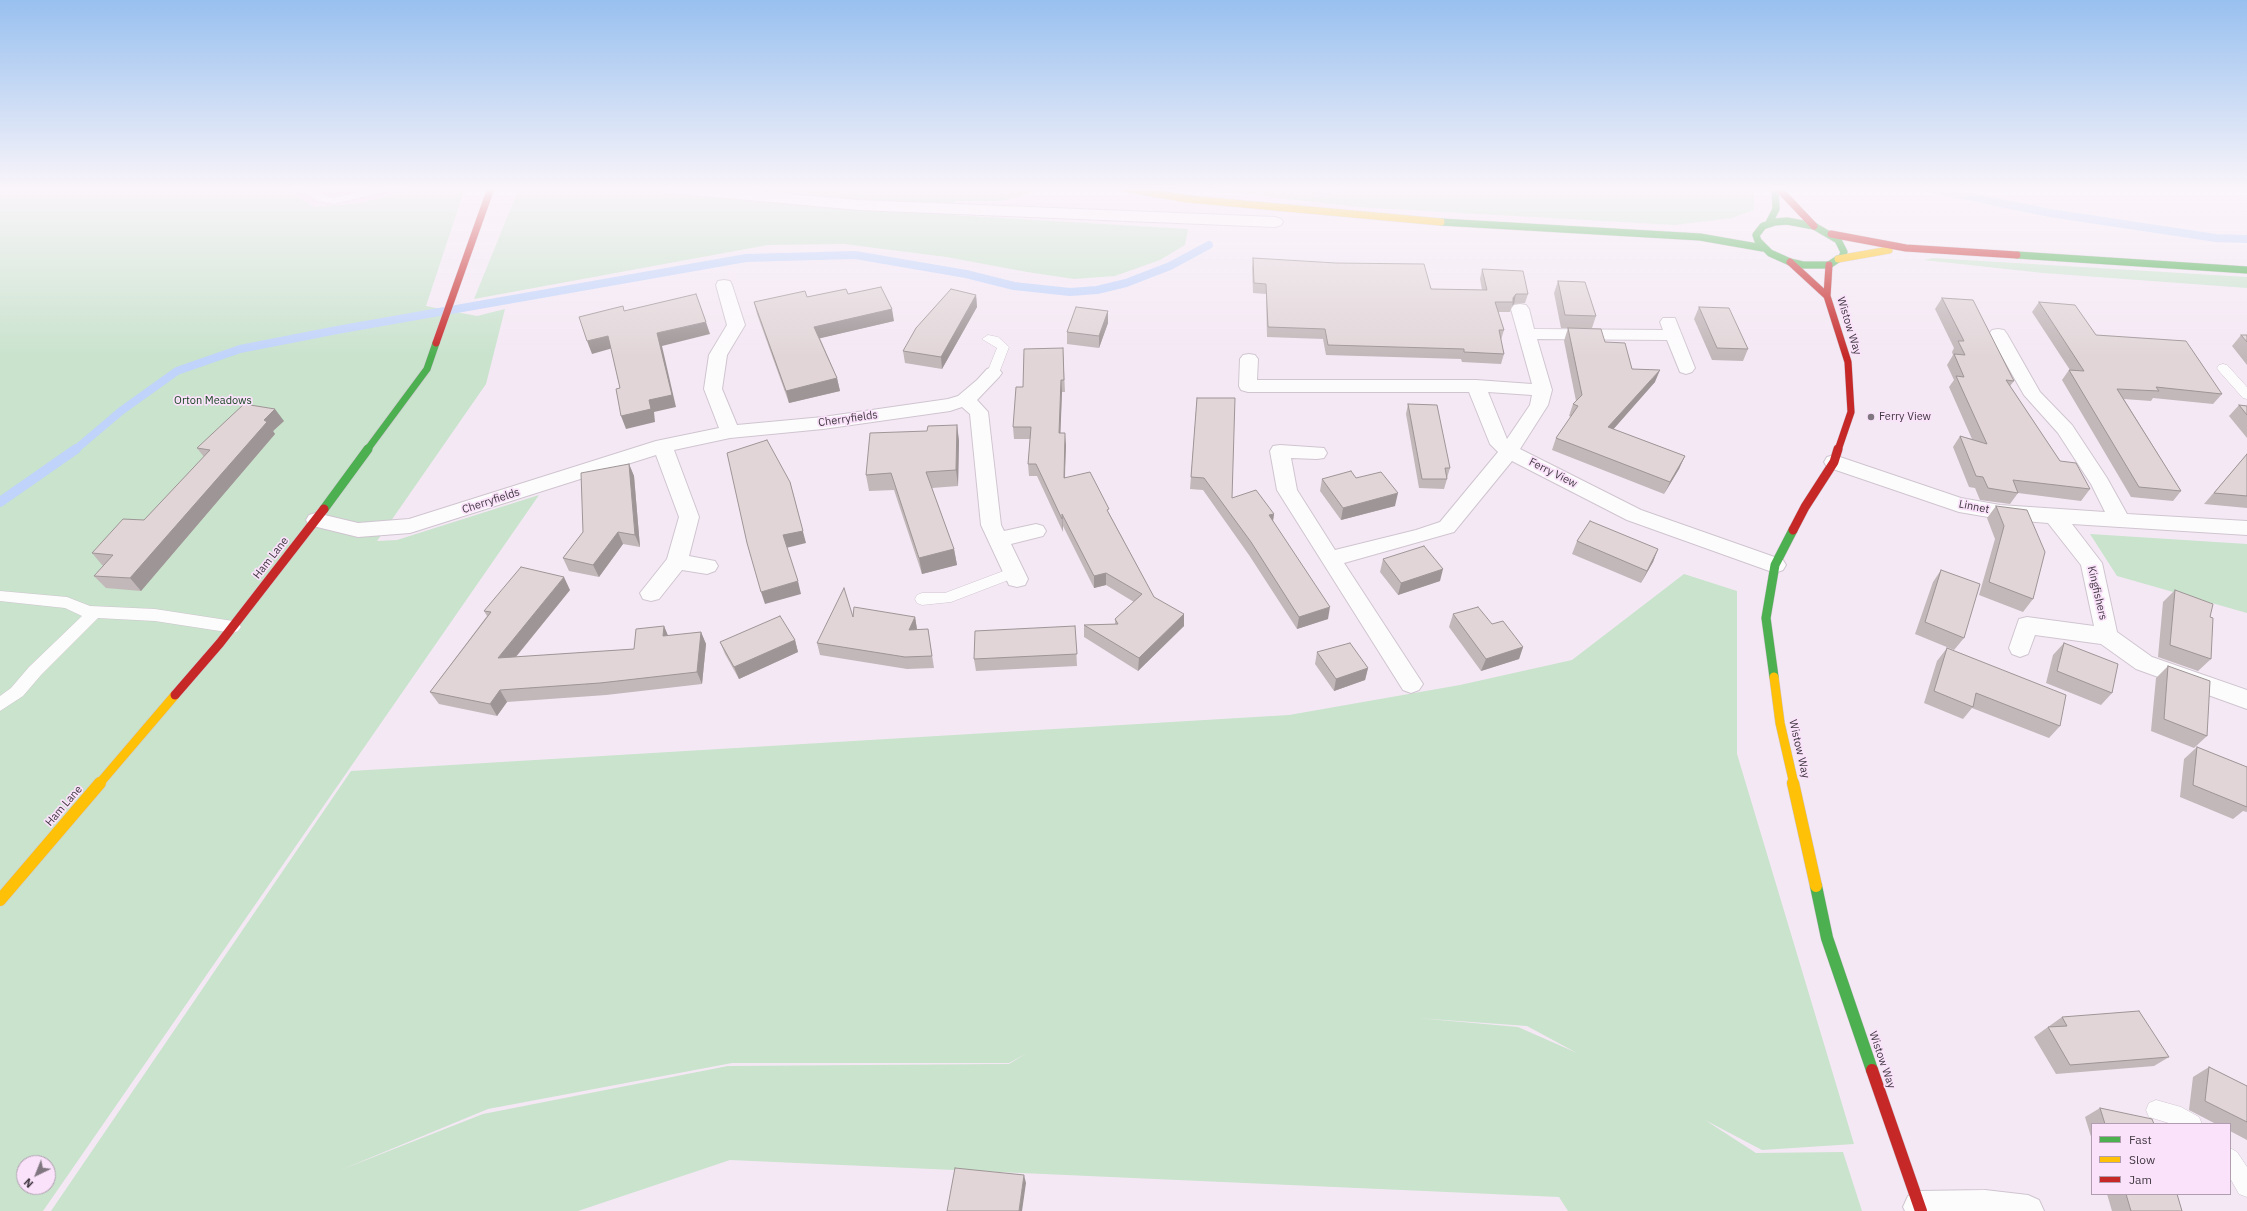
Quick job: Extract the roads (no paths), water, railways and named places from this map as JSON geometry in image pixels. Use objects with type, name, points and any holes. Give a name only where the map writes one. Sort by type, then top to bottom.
[{"type":"street","name":"Ham Lane","points":[[0,900],[233,627],[316,520],[427,369],[471,245]]},
{"type":"street","points":[[1743,245],[1763,248]]},
{"type":"street","points":[[1760,245],[1770,253],[1790,262],[1803,265],[1828,265],[1842,257],[1906,248]]},
{"type":"street","points":[[1842,245],[1844,252],[1842,257]]},
{"type":"street","points":[[1887,245],[1906,248],[2247,270]]},
{"type":"street","name":"Wistow Way","points":[[1790,262],[1827,296]]},
{"type":"street","name":"Wistow Way","points":[[1828,265],[1827,296],[1848,362],[1851,412],[1834,462],[1805,507],[1775,565],[1766,618],[1780,723],[1806,836],[1827,938],[1920,1209]]},
{"type":"street","points":[[724,285],[736,325],[718,355],[713,389],[730,432]]},
{"type":"street","points":[[1330,559],[1420,536],[1447,527],[1509,451],[1539,405],[1543,390],[1520,309]]},
{"type":"street","points":[[1528,334],[1671,329],[1686,368]]},
{"type":"street","points":[[1998,334],[2033,395],[2064,429],[2096,477],[2120,521]]},
{"type":"street","points":[[1249,359],[1249,392],[1476,386],[1543,390]]},
{"type":"street","name":"Cherryfields","points":[[316,520],[358,530],[410,526],[662,446],[730,432],[838,420],[950,405],[965,400],[984,384],[993,373]]},
{"type":"street","name":"Ferry View","points":[[1476,386],[1500,444],[1509,451],[1634,515],[1775,565]]},
{"type":"street","points":[[965,400],[979,412],[991,525],[1015,576]]},
{"type":"street","points":[[651,593],[677,562],[689,517],[662,446]]},
{"type":"street","points":[[1317,453],[1280,451],[1287,490],[1411,684]]},
{"type":"street","name":"Linnet","points":[[1834,462],[1959,505],[2000,512],[2120,521],[2247,528]]},
{"type":"street","name":"Kingfishers","points":[[2053,515],[2091,562],[2108,636]]},
{"type":"street","points":[[997,540],[1036,531]]},
{"type":"street","points":[[677,562],[707,566]]},
{"type":"street","name":"Kingfishers","points":[[2020,648],[2027,625],[2108,636],[2144,663],[2247,700]]},
{"type":"street","points":[[1920,1209],[1985,1206],[2028,1211]]},
{"type":"lane","points":[[988,339],[994,340],[1003,347],[993,373]]},
{"type":"lane","points":[[2223,368],[2247,395]]},
{"type":"lane","points":[[922,599],[946,598],[1015,576]]},
{"type":"lane","points":[[0,596],[67,602],[88,612],[155,614],[233,627]]},
{"type":"lane","points":[[0,705],[17,692],[35,671],[95,612]]},
{"type":"lane","points":[[2156,1110],[2174,1114],[2190,1123]]},
{"type":"lane","points":[[2231,1161],[2247,1186]]},
{"type":"waterway","points":[[75,450],[121,411],[177,371],[240,349],[337,330],[746,258],[855,255],[966,274],[1014,286],[1070,292],[1097,290],[1126,283],[1170,266],[1209,245]]},
{"type":"waterway","points":[[0,502],[76,449]]},
{"type":"place","name":"Ferry View","points":[[1871,417]]},
{"type":"park label","name":"Orton Meadows","points":[[213,401]]}]
